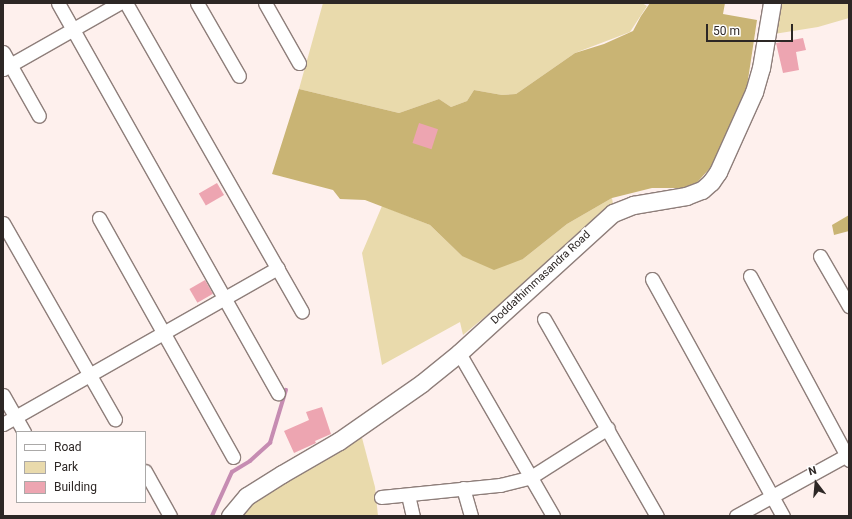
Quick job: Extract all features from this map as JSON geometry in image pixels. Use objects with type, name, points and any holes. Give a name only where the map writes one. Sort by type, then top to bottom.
[{"type":"street","points":[[58,3],[278,393]]},
{"type":"street","points":[[7,67],[119,3]]},
{"type":"street","points":[[126,3],[302,311]]},
{"type":"street","points":[[197,3],[239,76]]},
{"type":"street","points":[[265,3],[299,63]]},
{"type":"street","name":"Doddathimmasandra Road","points":[[230,516],[247,496],[282,474],[339,442],[422,383],[460,353],[613,213],[633,205],[686,196],[702,190],[711,182],[718,172],[754,92],[761,68],[772,3]]},
{"type":"street","points":[[3,52],[7,67],[39,116]]},
{"type":"street","points":[[100,218],[233,457]]},
{"type":"street","points":[[3,223],[115,419]]},
{"type":"street","points":[[820,256],[849,306]]},
{"type":"street","points":[[3,424],[278,268]]},
{"type":"street","points":[[736,516],[848,456],[750,276]]},
{"type":"street","points":[[652,279],[783,516]]},
{"type":"street","points":[[544,319],[608,428],[657,516]]},
{"type":"street","points":[[460,353],[553,516]]},
{"type":"street","points":[[3,395],[23,431]]},
{"type":"street","points":[[381,497],[500,485],[531,477],[608,428]]},
{"type":"street","points":[[146,473],[170,516]]},
{"type":"street","points":[[463,488],[471,516]]},
{"type":"street","points":[[408,495],[413,516]]},
{"type":"green space","points":[[323,3],[642,3],[647,6],[630,32],[575,53],[516,94],[502,95],[474,90],[467,101],[451,107],[439,99],[399,113],[299,89]]},
{"type":"green space","points":[[780,3],[849,3],[849,18],[818,27],[774,34]]},
{"type":"green space","points":[[612,198],[613,204],[573,237],[532,278],[463,335],[460,322],[382,365],[362,253],[382,206],[430,225],[462,256],[523,259],[567,224]]},
{"type":"green space","points":[[361,434],[375,487],[378,516],[235,516],[253,498]]},
{"type":"shaded area","points":[[650,3],[725,3],[723,14],[757,20],[746,93],[711,167],[692,188],[652,188],[612,198],[567,224],[523,259],[494,270],[462,256],[430,225],[365,200],[340,199],[333,190],[272,174],[299,89],[399,113],[439,99],[451,107],[467,101],[474,90],[502,95],[516,94],[575,53],[604,44],[633,31]]},
{"type":"shaded area","points":[[849,215],[849,231],[834,235],[832,225]]},
{"type":"building","points":[[803,38],[806,50],[796,52],[799,70],[783,73],[776,43]]},
{"type":"building","points":[[419,123],[438,129],[432,149],[413,143]]},
{"type":"building","points":[[217,183],[224,195],[206,206],[199,194]]},
{"type":"building","points":[[205,280],[213,294],[197,303],[189,289]]},
{"type":"building","points":[[322,407],[331,434],[294,453],[284,431],[309,420],[306,412]]},
{"type":"waterway","points":[[212,516],[232,472],[250,461],[270,443],[286,390]]}]
